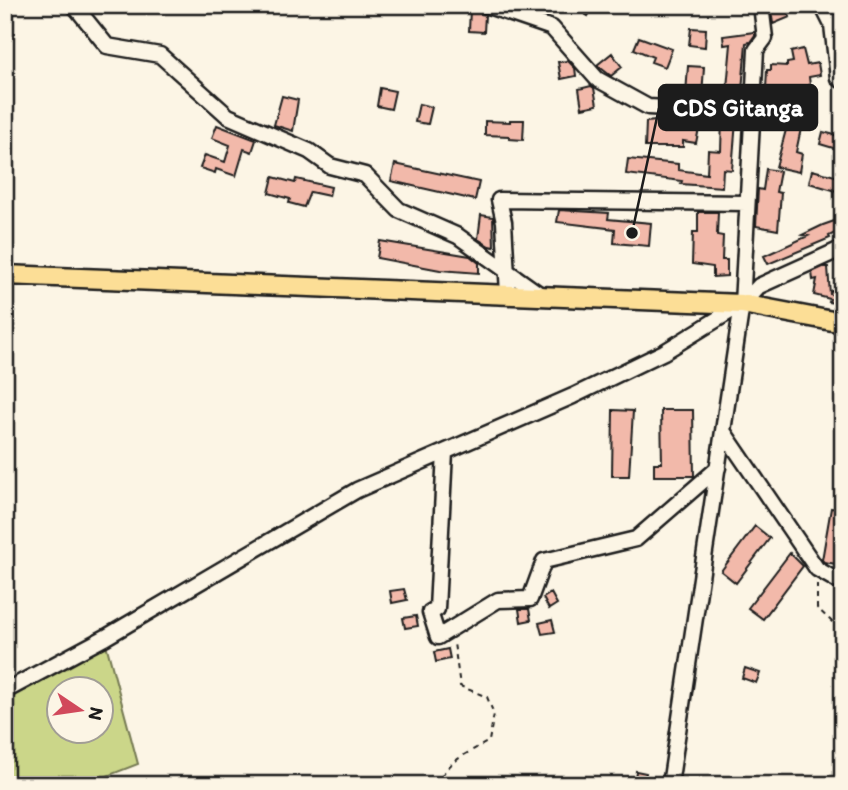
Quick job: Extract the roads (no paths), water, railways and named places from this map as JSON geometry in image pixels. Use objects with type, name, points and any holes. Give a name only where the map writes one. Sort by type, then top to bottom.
[{"type":"main road","points":[[5,275],[742,304],[843,323]]},
{"type":"street","points":[[74,5],[107,46],[160,55],[228,116],[309,151],[330,166],[365,175],[399,210],[458,236],[542,296]]},
{"type":"street","points":[[485,5],[552,28],[597,79],[648,107],[704,110],[714,96],[752,101]]},
{"type":"street","points":[[670,785],[742,304],[756,50],[765,38],[761,5]]},
{"type":"street","points":[[822,5],[832,25],[838,78],[843,81]]},
{"type":"street","points":[[508,295],[505,222],[499,200],[747,202]]},
{"type":"street","points":[[5,691],[106,637],[358,490],[573,396],[664,352],[742,304],[759,286],[843,248]]},
{"type":"street","points":[[723,431],[817,569],[843,584]]},
{"type":"street","points":[[444,452],[438,609],[430,612],[438,637],[498,600],[530,599],[544,561],[636,539],[718,468]]},
{"type":"place","name":"CDS Gitanga","points":[[632,233]]}]
